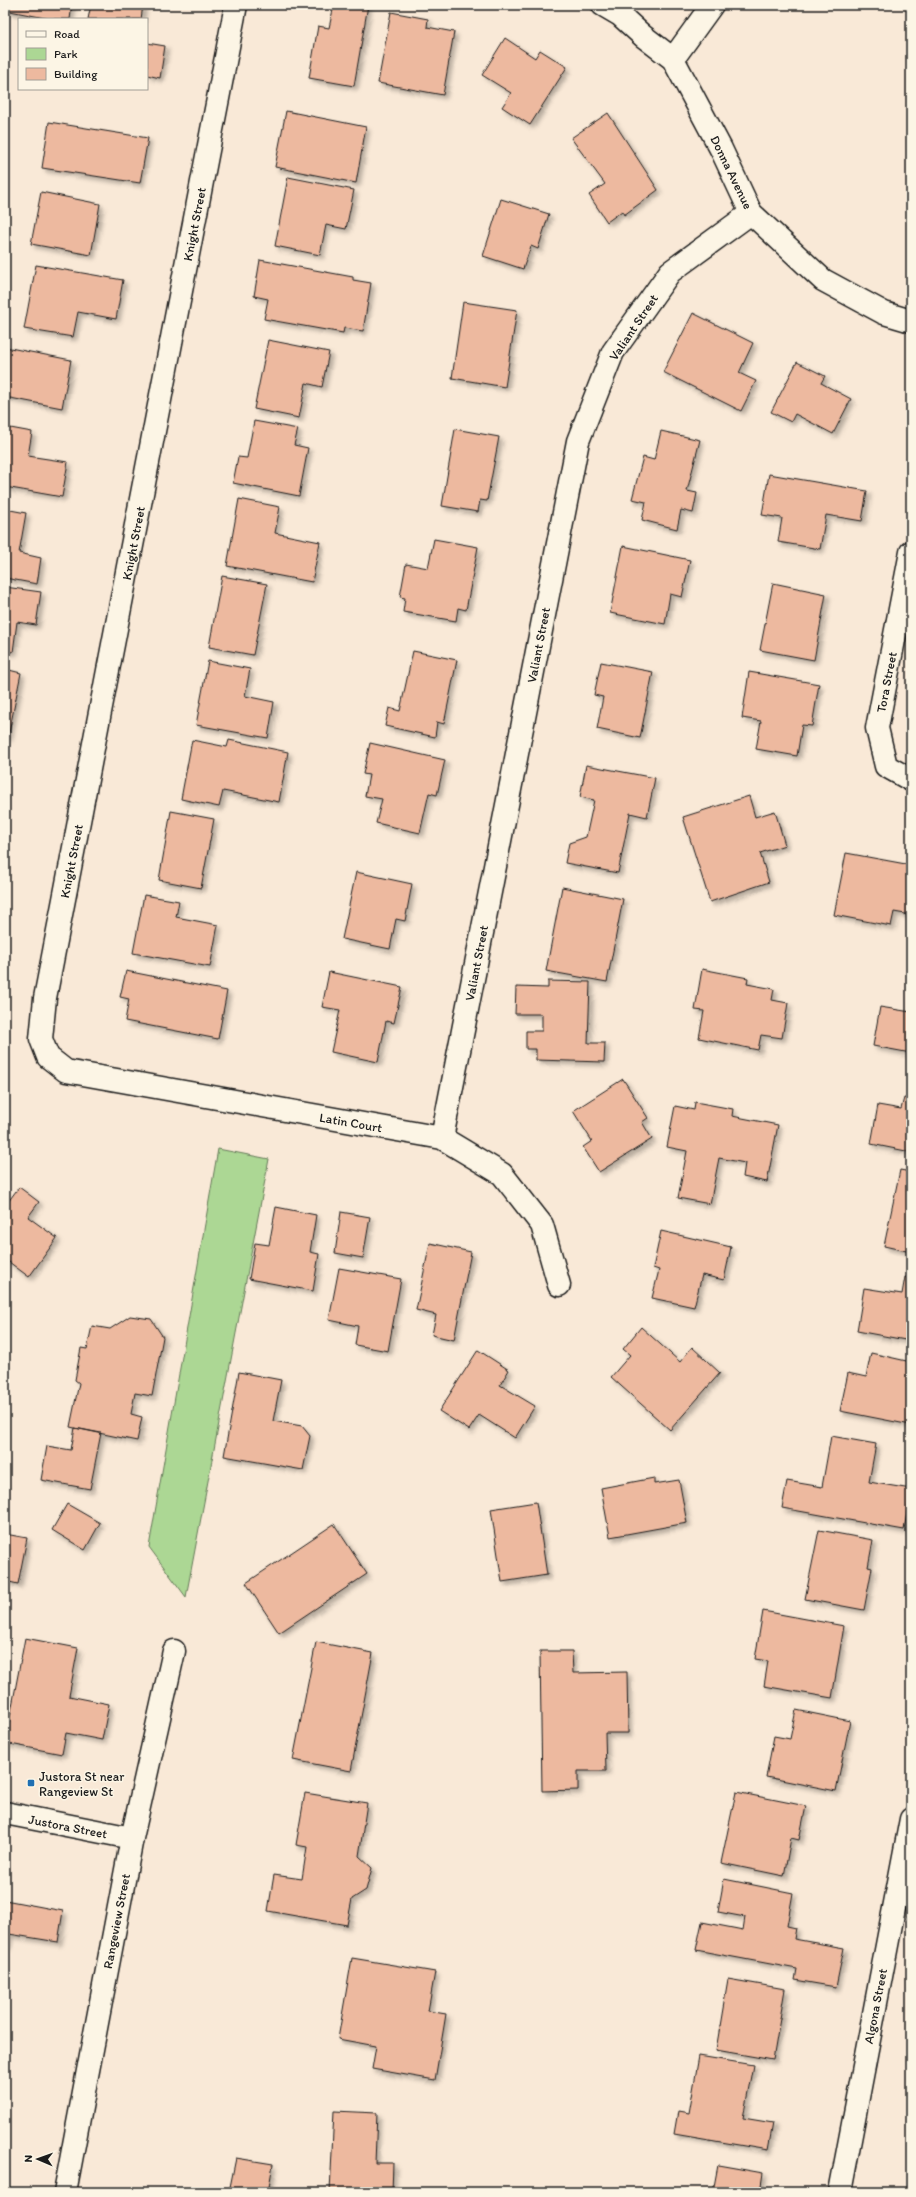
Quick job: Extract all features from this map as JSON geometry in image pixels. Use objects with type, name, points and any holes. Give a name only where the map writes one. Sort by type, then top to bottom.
[{"type":"street","name":"Knight Street","points":[[66,1071],[48,1058],[41,1039],[45,998],[236,5]]},
{"type":"street","name":"Donna Avenue","points":[[603,5],[620,15],[643,36],[673,59],[721,148],[751,213],[823,280],[884,313],[911,321]]},
{"type":"street","points":[[673,59],[712,5]]},
{"type":"street","name":"Valiant Street","points":[[442,1138],[578,441],[613,352],[670,272],[751,213]]},
{"type":"street","name":"Tora Street","points":[[911,552],[877,728],[886,766],[911,780]]},
{"type":"street","name":"Latin Court","points":[[66,1071],[442,1138],[502,1174],[542,1225],[559,1285]]},
{"type":"street","name":"Rangeview Street","points":[[65,2192],[132,1838],[174,1651]]},
{"type":"street","name":"Justora Street","points":[[5,1813],[132,1838]]},
{"type":"street","name":"Algona Street","points":[[840,2192],[911,1819]]},
{"type":"green space","points":[[218,1149],[269,1159],[186,1597],[149,1547]]},
{"type":"building","points":[[5,5],[72,5],[70,18],[45,18],[5,10]]},
{"type":"building","points":[[91,5],[143,5],[141,18],[88,18]]},
{"type":"building","points":[[334,5],[368,5],[354,86],[309,78],[318,26],[329,28]]},
{"type":"building","points":[[391,12],[428,19],[427,27],[454,32],[443,95],[378,83]]},
{"type":"building","points":[[505,38],[535,58],[540,50],[567,67],[530,125],[502,107],[511,93],[482,75]]},
{"type":"building","points":[[148,43],[165,46],[160,78],[148,75]]},
{"type":"building","points":[[286,111],[366,127],[356,183],[275,167]]},
{"type":"building","points":[[608,113],[658,190],[624,215],[622,211],[607,222],[589,195],[605,184],[571,138]]},
{"type":"building","points":[[49,122],[148,138],[140,183],[42,168]]},
{"type":"building","points":[[288,177],[354,190],[346,229],[326,225],[320,255],[275,246]]},
{"type":"building","points":[[41,192],[100,204],[91,255],[31,244]]},
{"type":"building","points":[[501,199],[549,214],[538,249],[531,246],[523,269],[483,256]]},
{"type":"building","points":[[260,260],[353,277],[353,280],[371,283],[363,331],[344,328],[343,333],[264,319],[268,299],[254,296]]},
{"type":"building","points":[[36,265],[123,280],[116,319],[78,312],[73,337],[24,329]]},
{"type":"building","points":[[463,302],[517,310],[505,387],[452,378]]},
{"type":"building","points":[[693,313],[753,343],[739,373],[756,381],[741,411],[663,372]]},
{"type":"building","points":[[268,340],[329,352],[322,387],[306,383],[299,418],[254,409]]},
{"type":"building","points":[[5,347],[71,360],[62,408],[5,397]]},
{"type":"building","points":[[797,362],[825,376],[821,383],[851,399],[833,434],[795,414],[791,422],[771,412]]},
{"type":"building","points":[[254,421],[298,429],[294,445],[308,448],[299,496],[233,483],[238,457],[247,458]]},
{"type":"building","points":[[5,427],[32,432],[28,456],[68,462],[62,497],[5,487]]},
{"type":"building","points":[[455,429],[499,437],[487,501],[480,500],[478,512],[442,506]]},
{"type":"building","points":[[661,431],[700,440],[687,491],[697,493],[693,513],[681,510],[677,529],[642,520],[646,502],[632,499],[643,457],[654,460]]},
{"type":"building","points":[[769,474],[867,491],[862,521],[826,515],[820,549],[778,542],[782,518],[762,515]]},
{"type":"building","points":[[239,499],[280,507],[275,533],[320,542],[312,582],[227,566]]},
{"type":"building","points":[[5,509],[26,513],[19,553],[41,558],[37,584],[5,578]]},
{"type":"building","points":[[434,539],[478,547],[466,610],[458,608],[456,621],[403,612],[405,598],[400,597],[406,564],[428,568]]},
{"type":"building","points":[[623,546],[690,560],[682,597],[670,594],[665,624],[610,613]]},
{"type":"building","points":[[222,576],[267,584],[253,655],[209,647]]},
{"type":"building","points":[[773,583],[826,594],[814,660],[760,650]]},
{"type":"building","points":[[5,587],[41,592],[36,625],[17,622],[13,652],[5,651]]},
{"type":"building","points":[[413,651],[457,660],[444,724],[437,722],[435,737],[385,726],[389,708],[400,711]]},
{"type":"building","points":[[208,661],[250,669],[245,696],[274,702],[268,738],[196,725]]},
{"type":"building","points":[[601,662],[653,672],[640,738],[597,729],[603,697],[594,695]]},
{"type":"building","points":[[5,669],[21,673],[8,738],[5,737]]},
{"type":"building","points":[[749,672],[819,684],[812,726],[802,725],[797,756],[756,749],[761,721],[742,718]]},
{"type":"building","points":[[192,740],[227,747],[229,740],[288,752],[279,802],[223,791],[219,807],[181,799]]},
{"type":"building","points":[[370,743],[445,760],[437,795],[429,793],[420,833],[376,823],[382,799],[365,796],[369,775],[363,774]]},
{"type":"building","points":[[586,765],[655,778],[647,817],[630,813],[618,873],[565,863],[569,843],[586,837],[594,800],[580,797]]},
{"type":"building","points":[[749,796],[755,817],[775,811],[785,845],[760,853],[769,882],[710,902],[683,817]]},
{"type":"building","points":[[171,811],[214,819],[201,888],[159,880]]},
{"type":"building","points":[[846,853],[911,865],[911,915],[894,912],[891,926],[834,915]]},
{"type":"building","points":[[356,872],[412,884],[405,921],[396,919],[390,949],[342,939]]},
{"type":"building","points":[[562,887],[623,899],[607,982],[546,971]]},
{"type":"building","points":[[144,895],[179,901],[176,917],[218,925],[210,967],[133,953]]},
{"type":"building","points":[[702,969],[748,978],[747,984],[774,989],[772,1000],[788,1003],[782,1038],[761,1035],[758,1050],[699,1038],[704,1011],[695,1010]]},
{"type":"building","points":[[126,971],[227,991],[218,1039],[125,1021],[129,999],[120,997]]},
{"type":"building","points":[[329,972],[402,987],[394,1023],[386,1021],[378,1062],[331,1052],[340,1010],[322,1007]]},
{"type":"building","points":[[548,981],[590,982],[588,1043],[605,1043],[604,1062],[536,1060],[536,1049],[526,1049],[526,1031],[542,1031],[542,1014],[515,1014],[516,987],[548,988]]},
{"type":"building","points":[[880,1007],[911,1012],[911,1053],[873,1046]]},
{"type":"building","points":[[623,1079],[648,1118],[642,1122],[652,1139],[599,1172],[583,1147],[592,1141],[573,1111]]},
{"type":"building","points":[[904,1098],[911,1099],[911,1152],[871,1144],[878,1105],[901,1109]]},
{"type":"building","points":[[695,1102],[733,1109],[732,1116],[778,1125],[767,1182],[743,1177],[745,1163],[719,1158],[710,1204],[678,1198],[687,1151],[667,1147],[675,1106],[694,1110]]},
{"type":"building","points":[[900,1170],[911,1172],[911,1252],[884,1246]]},
{"type":"building","points":[[19,1187],[39,1202],[28,1217],[57,1238],[29,1277],[5,1259],[5,1206]]},
{"type":"building","points":[[276,1207],[316,1215],[310,1252],[319,1254],[313,1291],[249,1279],[255,1243],[269,1245]]},
{"type":"building","points":[[341,1212],[370,1217],[363,1258],[335,1253]]},
{"type":"building","points":[[661,1231],[731,1247],[724,1280],[702,1275],[694,1307],[652,1298],[659,1270],[653,1268]]},
{"type":"building","points":[[430,1243],[471,1252],[454,1340],[432,1335],[436,1315],[416,1310]]},
{"type":"building","points":[[339,1268],[401,1279],[388,1351],[355,1345],[358,1326],[329,1320]]},
{"type":"building","points":[[905,1277],[911,1278],[911,1341],[857,1331],[864,1288],[902,1294]]},
{"type":"building","points":[[130,1316],[151,1319],[163,1337],[152,1396],[135,1393],[131,1414],[142,1417],[137,1441],[70,1427],[79,1383],[75,1380],[81,1348],[87,1349],[92,1326],[110,1329]]},
{"type":"building","points":[[641,1327],[680,1362],[692,1347],[720,1373],[670,1430],[611,1377],[630,1355],[623,1349]]},
{"type":"building","points":[[478,1350],[509,1370],[500,1385],[535,1406],[515,1438],[479,1415],[469,1430],[439,1411]]},
{"type":"building","points":[[871,1353],[911,1362],[911,1425],[840,1411],[848,1373],[866,1377]]},
{"type":"building","points":[[239,1372],[281,1380],[273,1421],[302,1426],[310,1436],[303,1470],[224,1456]]},
{"type":"building","points":[[75,1428],[101,1433],[90,1489],[41,1480],[47,1446],[71,1450]]},
{"type":"building","points":[[831,1436],[876,1444],[869,1482],[911,1489],[904,1530],[782,1508],[787,1481],[822,1487]]},
{"type":"building","points":[[654,1478],[654,1484],[679,1480],[687,1523],[610,1537],[601,1488]]},
{"type":"building","points":[[536,1502],[547,1575],[502,1582],[491,1509]]},
{"type":"building","points":[[67,1504],[100,1523],[85,1550],[52,1530]]},
{"type":"building","points":[[334,1524],[367,1574],[279,1633],[246,1583]]},
{"type":"building","points":[[819,1530],[873,1540],[868,1567],[872,1568],[864,1610],[805,1599]]},
{"type":"building","points":[[5,1534],[27,1538],[18,1584],[5,1581]]},
{"type":"building","points":[[763,1611],[844,1626],[832,1698],[764,1686],[768,1661],[755,1659]]},
{"type":"building","points":[[25,1638],[78,1648],[69,1696],[109,1704],[102,1740],[66,1733],[62,1754],[5,1743]]},
{"type":"building","points":[[316,1642],[373,1653],[351,1771],[293,1760]]},
{"type":"building","points":[[540,1651],[572,1651],[573,1673],[627,1672],[628,1733],[605,1733],[606,1771],[578,1771],[578,1790],[542,1791]]},
{"type":"building","points":[[796,1710],[850,1721],[836,1791],[766,1777],[774,1736],[790,1739]]},
{"type":"building","points":[[736,1792],[806,1806],[799,1840],[791,1838],[784,1876],[721,1863]]},
{"type":"building","points":[[305,1793],[367,1803],[359,1856],[372,1868],[366,1890],[352,1899],[347,1925],[268,1911],[274,1875],[302,1879],[307,1847],[296,1845]]},
{"type":"building","points":[[724,1879],[793,1893],[787,1926],[796,1928],[794,1939],[844,1948],[836,1987],[795,1980],[797,1969],[696,1950],[702,1922],[743,1930],[745,1917],[718,1912]]},
{"type":"building","points":[[5,1900],[63,1911],[58,1942],[9,1934],[7,1946],[5,1945]]},
{"type":"building","points":[[352,1958],[435,1972],[428,2011],[446,2014],[435,2080],[372,2069],[376,2046],[338,2039]]},
{"type":"building","points":[[728,1979],[785,1989],[773,2060],[716,2050]]},
{"type":"building","points":[[699,2056],[753,2065],[743,2118],[773,2123],[768,2150],[674,2134],[678,2111],[689,2113]]},
{"type":"building","points":[[334,2111],[377,2113],[375,2163],[393,2163],[392,2192],[330,2192]]},
{"type":"building","points":[[236,2158],[273,2164],[269,2187],[293,2192],[229,2192]]},
{"type":"building","points":[[718,2165],[763,2173],[760,2192],[713,2192]]},
{"type":"place","name":"Justora St near Rangeview St","points":[[31,1783]]}]
